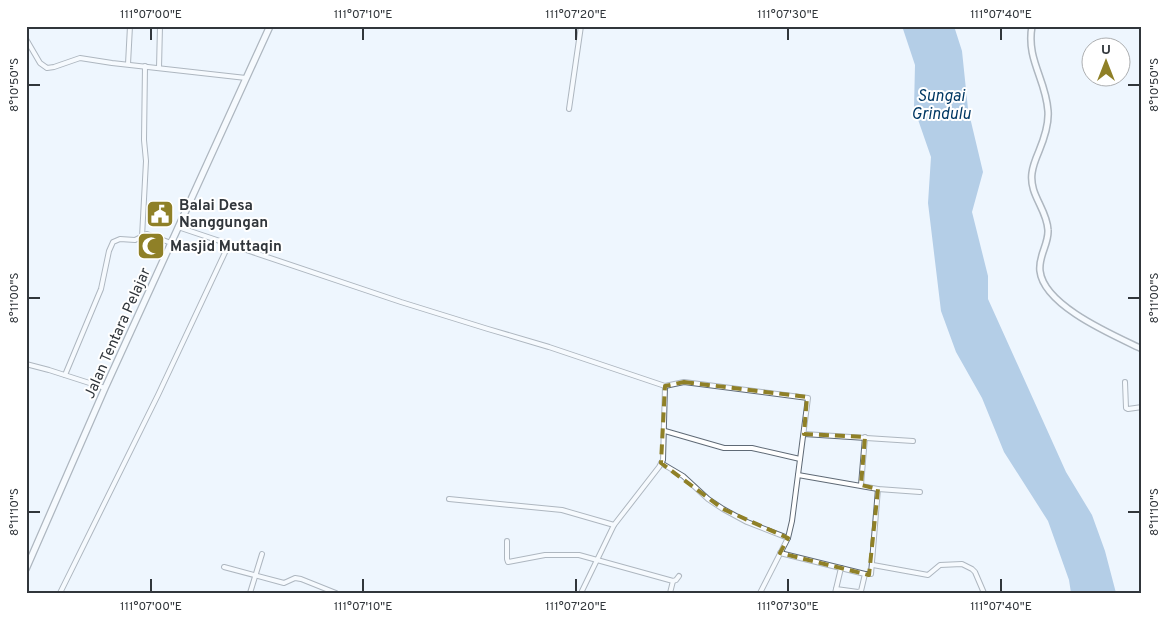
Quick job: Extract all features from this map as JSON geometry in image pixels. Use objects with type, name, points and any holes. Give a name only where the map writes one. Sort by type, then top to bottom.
[{"type":"main road","name":"Jalan Tentara Pelajar","points":[[26,569],[178,227],[270,26]]},
{"type":"street","points":[[128,64],[130,26]]},
{"type":"street","points":[[159,68],[160,26]]},
{"type":"street","points":[[569,109],[581,26]]},
{"type":"street","points":[[1032,26],[1030,47],[1046,98],[1048,112],[1044,139],[1032,168],[1031,177],[1032,186],[1048,229],[1048,238],[1039,263],[1042,280],[1057,298],[1078,316],[1097,328],[1142,349]]},
{"type":"street","points":[[26,39],[40,63],[47,68],[80,58],[246,78]]},
{"type":"street","points":[[142,236],[146,161],[144,140],[145,66]]},
{"type":"street","points":[[178,227],[401,302],[548,346],[666,386],[684,382],[807,397],[804,434],[788,538],[760,593]]},
{"type":"street","points":[[65,375],[101,289],[111,245],[117,239],[135,240],[149,234],[171,243]]},
{"type":"street","points":[[60,593],[158,395],[228,244]]},
{"type":"street","points":[[26,364],[106,388]]},
{"type":"street","points":[[1125,382],[1126,408],[1142,407]]},
{"type":"street","points":[[581,593],[614,525],[663,460],[666,386]]},
{"type":"street","points":[[664,430],[724,448],[752,448],[800,459]]},
{"type":"street","points":[[804,434],[913,441]]},
{"type":"street","points":[[861,485],[865,438]]},
{"type":"street","points":[[661,463],[682,476],[708,500],[723,509],[747,522],[788,538]]},
{"type":"street","points":[[798,475],[878,488],[920,492]]},
{"type":"street","points":[[780,553],[871,574],[878,488]]},
{"type":"street","points":[[450,499],[562,510],[614,525]]},
{"type":"street","points":[[507,541],[506,559],[510,562],[557,554],[579,555],[673,581]]},
{"type":"street","points":[[250,593],[262,554]]},
{"type":"street","points":[[873,565],[928,575],[940,565],[962,564],[975,572],[984,593]]},
{"type":"street","points":[[224,567],[284,583],[297,578],[336,593]]},
{"type":"street","points":[[841,568],[836,591],[860,591],[865,574]]},
{"type":"street","points":[[670,593],[673,581],[679,576]]},
{"type":"street","points":[[316,593],[319,586]]},
{"type":"highlighted area","points":[[684,382],[807,397],[804,434],[865,437],[861,485],[878,489],[869,575],[780,553],[788,538],[723,509],[661,463],[665,386]]},
{"type":"water","name":"Sungai Grindulu","points":[[902,26],[954,26],[962,51],[968,109],[983,172],[972,212],[988,276],[988,299],[1066,472],[1092,515],[1105,551],[1116,593],[1071,593],[1069,580],[1048,521],[1004,452],[982,398],[956,352],[941,311],[928,203],[931,157],[914,108],[915,65]]},
{"type":"place","name":"Balai Desa Nanggungan","points":[[160,214]]},
{"type":"place","name":"Masjid Muttaqin","points":[[151,246]]}]
